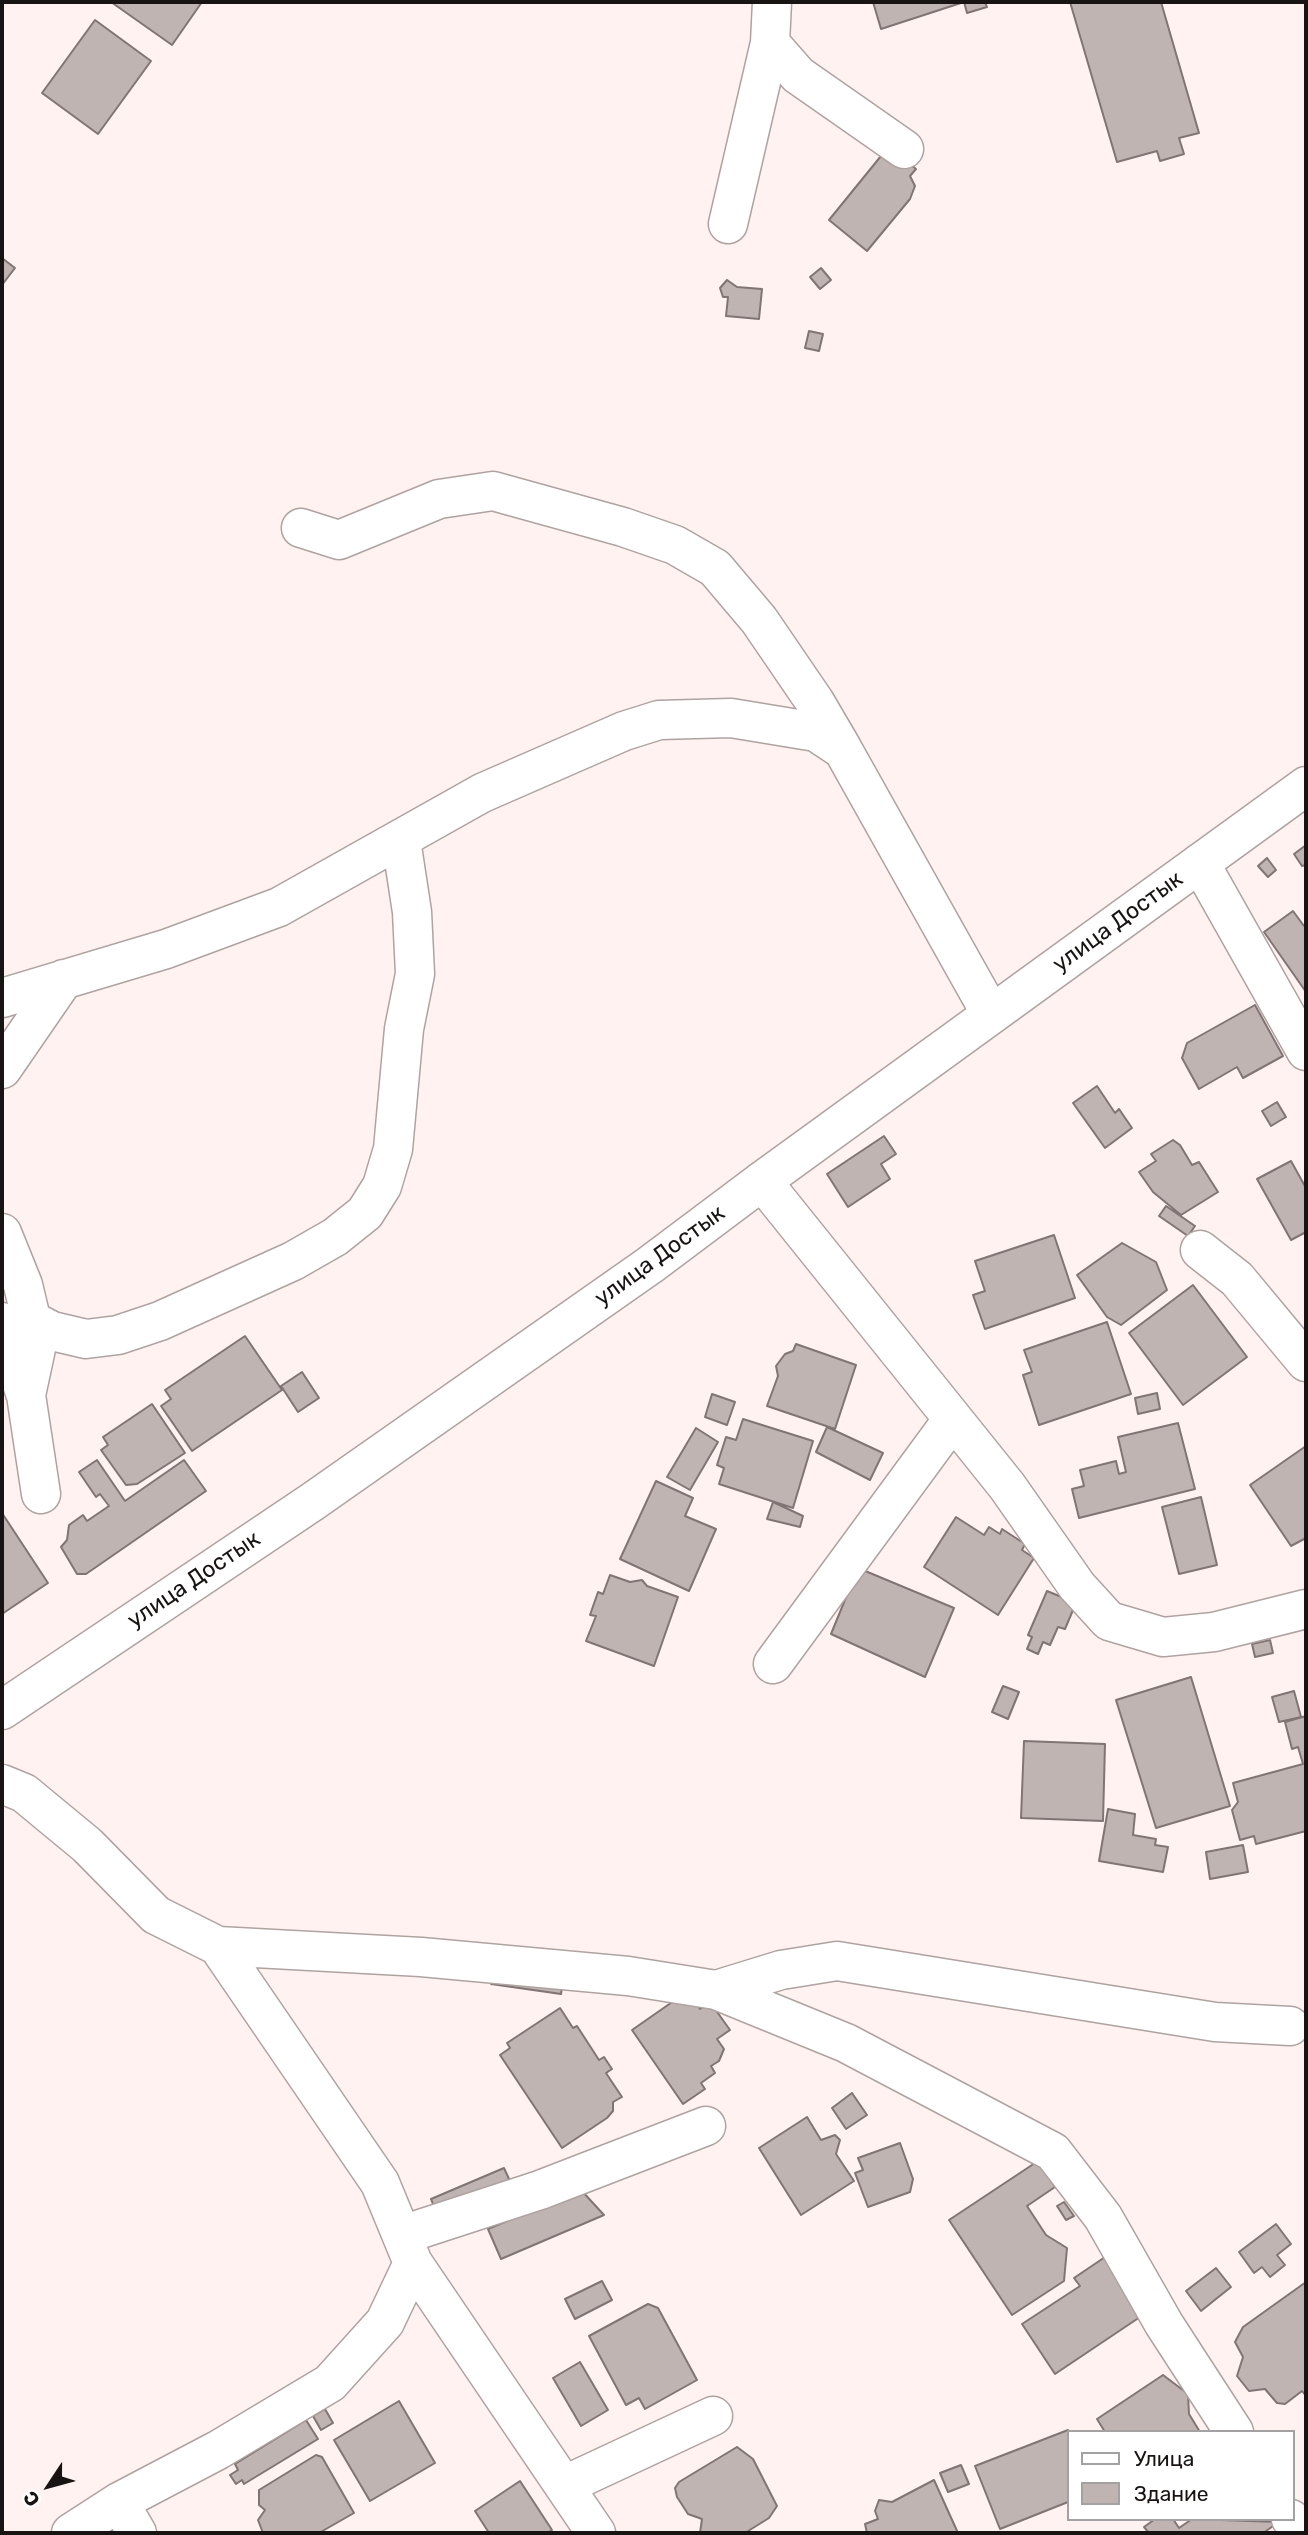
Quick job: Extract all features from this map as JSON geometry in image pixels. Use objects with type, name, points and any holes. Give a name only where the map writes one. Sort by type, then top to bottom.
[{"type":"street","points":[[728,224],[770,43],[772,2]]},
{"type":"street","points":[[770,43],[798,75],[904,149]]},
{"type":"street","points":[[301,528],[339,540],[439,499],[493,491],[623,527],[675,545],[715,568],[758,620],[815,702],[991,1014]]},
{"type":"street","points":[[2,998],[166,949],[279,906],[401,841],[482,793],[624,731],[659,720],[732,718],[787,726],[816,732],[843,750]]},
{"type":"street","name":"улица Достык","points":[[2,1710],[312,1502],[650,1265],[1306,786]]},
{"type":"street","points":[[16,1321],[86,1339],[118,1335],[160,1321],[293,1261],[335,1237],[365,1213],[382,1186],[393,1149],[404,1029],[415,974],[412,912],[401,841]]},
{"type":"street","points":[[1200,863],[1306,1051]]},
{"type":"street","points":[[2,1069],[64,979]]},
{"type":"street","points":[[762,1181],[1007,1486],[1077,1586],[1110,1621],[1163,1637],[1214,1632],[1306,1609]]},
{"type":"street","points":[[2,1233],[23,1285],[16,1321]]},
{"type":"street","points":[[1200,1250],[1237,1279],[1306,1362]]},
{"type":"street","points":[[16,1321],[37,1344],[14,1403],[41,1494]]},
{"type":"street","points":[[773,1664],[953,1419]]},
{"type":"street","points":[[2,1784],[24,1793],[87,1845],[156,1915],[218,1945],[628,1976],[716,1990],[846,2043],[1053,2152],[1103,2217],[1164,2324],[1233,2430]]},
{"type":"street","points":[[218,1945],[380,2183],[408,2249],[596,2533]]},
{"type":"street","points":[[716,1990],[781,1970],[836,1961],[1215,2022],[1290,2026]]},
{"type":"street","points":[[71,2533],[128,2518],[218,2450],[330,2383],[385,2322],[408,2249],[540,2190],[706,2126]]},
{"type":"street","points":[[565,2485],[713,2416]]},
{"type":"building","points":[[111,2],[202,2],[172,45]]},
{"type":"building","points":[[873,2],[964,2],[881,29]]},
{"type":"building","points":[[964,2],[985,2],[987,7],[967,13]]},
{"type":"building","points":[[1070,2],[1161,2],[1199,133],[1179,138],[1184,154],[1160,161],[1157,151],[1117,162]]},
{"type":"building","points":[[95,20],[151,61],[98,134],[42,93]]},
{"type":"building","points":[[897,153],[916,169],[910,176],[915,186],[910,199],[867,251],[829,220],[881,156],[889,162]]},
{"type":"building","points":[[2,258],[15,268],[2,285]]},
{"type":"building","points":[[821,268],[831,280],[820,289],[810,277]]},
{"type":"building","points":[[727,280],[737,287],[762,289],[759,319],[726,316],[728,297],[723,297],[720,288]]},
{"type":"building","points":[[809,331],[823,334],[819,351],[805,348]]},
{"type":"building","points":[[1306,845],[1306,865],[1302,866],[1294,854]]},
{"type":"building","points":[[1267,858],[1276,870],[1268,877],[1258,866]]},
{"type":"building","points":[[1293,911],[1304,926],[1306,925],[1306,992],[1264,932]]},
{"type":"building","points":[[1255,1005],[1283,1056],[1243,1078],[1237,1067],[1199,1089],[1182,1058],[1187,1043]]},
{"type":"building","points":[[1097,1086],[1115,1113],[1119,1109],[1132,1128],[1105,1148],[1073,1103]]},
{"type":"building","points":[[1277,1102],[1286,1117],[1271,1126],[1262,1111]]},
{"type":"building","points":[[884,1136],[896,1154],[881,1164],[890,1179],[848,1207],[827,1174]]},
{"type":"building","points":[[1173,1140],[1180,1145],[1192,1165],[1199,1162],[1218,1192],[1181,1215],[1153,1192],[1139,1172],[1156,1161],[1151,1154]]},
{"type":"building","points":[[1291,1161],[1306,1188],[1306,1232],[1291,1240],[1257,1179]]},
{"type":"building","points":[[1166,1206],[1195,1226],[1188,1236],[1159,1216]]},
{"type":"building","points":[[1054,1235],[1075,1298],[985,1329],[973,1295],[985,1291],[975,1261]]},
{"type":"building","points":[[1122,1243],[1156,1262],[1167,1290],[1121,1325],[1107,1317],[1077,1275]]},
{"type":"building","points":[[1193,1285],[1247,1357],[1183,1405],[1129,1333]]},
{"type":"building","points":[[1107,1322],[1131,1394],[1039,1425],[1023,1375],[1032,1372],[1024,1350]]},
{"type":"building","points":[[245,1336],[282,1390],[192,1451],[161,1406],[171,1399],[165,1390]]},
{"type":"building","points":[[796,1344],[856,1365],[835,1429],[767,1406],[778,1376],[776,1366],[785,1354],[793,1351]]},
{"type":"building","points":[[302,1372],[319,1398],[298,1412],[281,1386]]},
{"type":"building","points":[[1157,1393],[1160,1409],[1138,1414],[1135,1398]]},
{"type":"building","points":[[712,1394],[735,1402],[727,1425],[705,1417]]},
{"type":"building","points":[[152,1404],[185,1453],[137,1484],[126,1485],[101,1450],[108,1445],[103,1437]]},
{"type":"building","points":[[743,1419],[813,1441],[793,1508],[719,1484],[724,1468],[717,1465],[726,1437],[736,1440]]},
{"type":"building","points":[[1178,1423],[1195,1489],[1079,1518],[1072,1489],[1084,1486],[1080,1470],[1116,1461],[1119,1474],[1126,1472],[1118,1437]]},
{"type":"building","points":[[827,1427],[883,1453],[870,1480],[816,1452]]},
{"type":"building","points":[[696,1428],[718,1442],[690,1490],[667,1477]]},
{"type":"building","points":[[1306,1446],[1306,1538],[1291,1546],[1250,1485]]},
{"type":"building","points":[[97,1460],[125,1501],[184,1460],[206,1491],[86,1574],[77,1574],[61,1547],[67,1540],[69,1525],[83,1515],[87,1521],[109,1506],[100,1494],[96,1497],[79,1472]]},
{"type":"building","points":[[656,1481],[693,1498],[685,1516],[716,1529],[689,1591],[620,1559]]},
{"type":"building","points":[[1201,1497],[1217,1565],[1179,1574],[1162,1507]]},
{"type":"building","points":[[773,1502],[803,1516],[800,1527],[767,1519]]},
{"type":"building","points":[[2,1513],[48,1583],[2,1614]]},
{"type":"building","points":[[956,1517],[984,1535],[989,1527],[1000,1534],[1002,1529],[1025,1544],[1022,1550],[1034,1558],[998,1615],[924,1567]]},
{"type":"building","points":[[858,1568],[954,1608],[925,1677],[831,1634]]},
{"type":"building","points":[[610,1575],[630,1582],[642,1580],[647,1586],[678,1597],[654,1666],[586,1641],[596,1616],[590,1615],[598,1592],[603,1594]]},
{"type":"building","points":[[1047,1591],[1076,1603],[1065,1629],[1058,1627],[1050,1645],[1043,1642],[1038,1654],[1027,1649],[1032,1637],[1028,1635]]},
{"type":"building","points":[[1270,1640],[1273,1653],[1255,1657],[1252,1644]]},
{"type":"building","points":[[1191,1677],[1230,1806],[1156,1828],[1116,1700]]},
{"type":"building","points":[[1003,1686],[1019,1692],[1008,1719],[992,1712]]},
{"type":"building","points":[[1294,1691],[1301,1717],[1279,1722],[1272,1697]]},
{"type":"building","points":[[1306,1716],[1306,1831],[1256,1844],[1254,1836],[1240,1840],[1232,1810],[1238,1802],[1233,1783],[1303,1764],[1298,1747],[1292,1749],[1285,1722]]},
{"type":"building","points":[[1024,1741],[1105,1744],[1103,1821],[1021,1818]]},
{"type":"building","points":[[1108,1809],[1135,1814],[1133,1835],[1156,1839],[1155,1845],[1168,1847],[1163,1872],[1099,1861]]},
{"type":"building","points":[[1243,1845],[1248,1872],[1210,1879],[1206,1852]]},
{"type":"building","points":[[493,1971],[563,1981],[561,1994],[491,1984]]},
{"type":"building","points":[[688,1991],[700,2009],[710,2002],[730,2030],[717,2039],[724,2049],[719,2061],[711,2066],[715,2073],[701,2083],[705,2089],[683,2104],[632,2030]]},
{"type":"building","points":[[560,2008],[573,2028],[577,2026],[599,2060],[604,2057],[612,2069],[606,2073],[622,2097],[613,2102],[613,2111],[607,2118],[562,2148],[500,2055],[510,2048],[507,2043]]},
{"type":"building","points":[[852,2093],[867,2115],[846,2129],[832,2108]]},
{"type":"building","points":[[807,2117],[821,2140],[835,2135],[840,2140],[836,2154],[854,2181],[801,2215],[759,2148]]},
{"type":"building","points":[[900,2143],[913,2179],[910,2192],[868,2207],[855,2173],[863,2170],[858,2158]]},
{"type":"building","points":[[1038,2161],[1055,2187],[1027,2206],[1046,2235],[1067,2248],[1064,2281],[1012,2315],[949,2220]]},
{"type":"building","points":[[504,2168],[510,2181],[436,2212],[431,2199]]},
{"type":"building","points":[[581,2190],[604,2215],[501,2259],[488,2229]]},
{"type":"building","points":[[1064,2202],[1074,2216],[1066,2220],[1057,2206]]},
{"type":"building","points":[[1276,2224],[1291,2244],[1277,2255],[1285,2265],[1270,2277],[1262,2267],[1254,2273],[1239,2252]]},
{"type":"building","points":[[1111,2253],[1149,2311],[1055,2374],[1022,2324],[1080,2286],[1074,2278]]},
{"type":"building","points":[[1216,2268],[1231,2287],[1201,2311],[1186,2291]]},
{"type":"building","points":[[602,2281],[612,2300],[575,2319],[565,2299]]},
{"type":"building","points":[[1306,2282],[1306,2396],[1302,2391],[1285,2404],[1277,2403],[1265,2389],[1249,2391],[1237,2376],[1243,2357],[1235,2342],[1243,2327]]},
{"type":"building","points":[[648,2304],[658,2308],[697,2380],[645,2409],[639,2398],[626,2405],[589,2336]]},
{"type":"building","points":[[580,2362],[608,2410],[581,2426],[553,2378]]},
{"type":"building","points":[[1163,2375],[1188,2394],[1189,2414],[1199,2430],[1104,2430],[1097,2419]]},
{"type":"building","points":[[399,2401],[435,2463],[370,2501],[334,2440]]},
{"type":"building","points":[[325,2409],[333,2423],[321,2430],[313,2416]]},
{"type":"building","points":[[306,2420],[318,2439],[244,2484],[242,2480],[236,2484],[230,2475],[238,2470],[235,2464]]},
{"type":"building","points":[[1066,2431],[1066,2503],[1000,2529],[975,2466]]},
{"type":"building","points":[[737,2447],[753,2459],[777,2506],[769,2518],[745,2533],[700,2533],[702,2519],[688,2514],[677,2497],[675,2488],[679,2482]]},
{"type":"building","points":[[316,2455],[322,2457],[354,2513],[319,2533],[263,2533],[258,2520],[265,2510],[259,2505],[259,2490]]},
{"type":"building","points":[[961,2465],[969,2484],[948,2492],[940,2473]]},
{"type":"building","points":[[934,2480],[958,2533],[867,2533],[865,2524],[878,2519],[875,2511],[879,2500],[892,2502]]},
{"type":"building","points":[[520,2481],[552,2530],[547,2533],[489,2533],[475,2511]]},
{"type":"building","points":[[1152,2521],[1174,2521],[1179,2528],[1189,2521],[1279,2522],[1266,2531],[1268,2533],[1149,2533],[1144,2527]]}]
